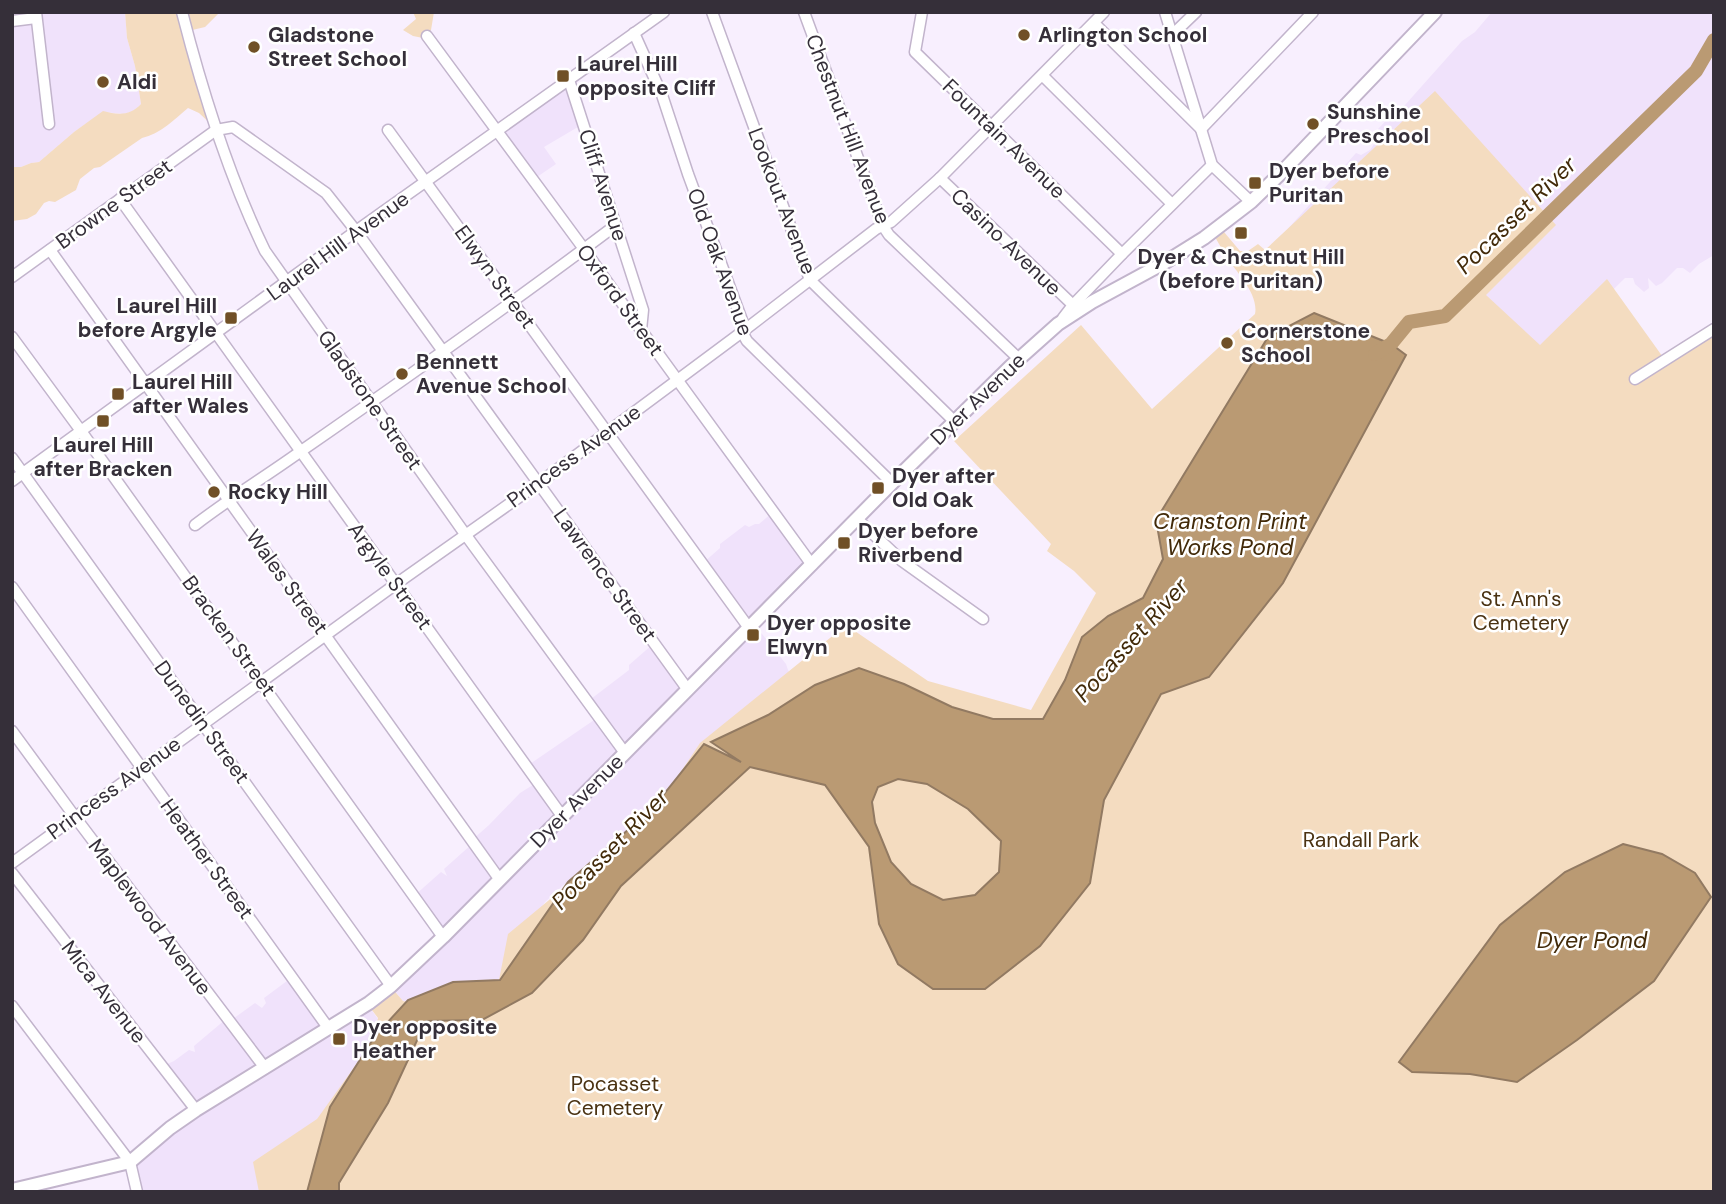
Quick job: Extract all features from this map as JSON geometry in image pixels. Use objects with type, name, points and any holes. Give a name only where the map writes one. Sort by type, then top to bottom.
[{"type":"main road","name":"Dyer Avenue","points":[[15,1186],[41,1187],[130,1163],[170,1128],[196,1110],[369,1003],[391,986],[500,880],[1018,359],[1058,324],[1198,242],[1251,202],[1435,12]]},
{"type":"street","name":"Gladstone Street","points":[[182,12],[215,130],[248,218],[265,251],[465,534],[625,753]]},
{"type":"street","name":"Laurel Hill Avenue","points":[[12,481],[664,12]]},
{"type":"street","name":"Lookout Avenue","points":[[712,12],[810,280],[954,421]]},
{"type":"street","name":"Chestnut Hill Avenue","points":[[804,12],[883,226],[889,235],[1018,359]]},
{"type":"street","name":"Fountain Avenue","points":[[922,12],[915,52],[1122,254]]},
{"type":"street","name":"Princess Avenue","points":[[12,863],[679,380],[876,229],[891,222],[940,178],[1104,12]]},
{"type":"street","points":[[1165,12],[1212,165],[1251,202]]},
{"type":"street","points":[[1172,35],[1196,12]]},
{"type":"street","points":[[1201,129],[1313,12]]},
{"type":"street","points":[[12,21],[36,15],[49,124]]},
{"type":"street","points":[[1094,23],[1201,129]]},
{"type":"street","name":"Old Oak Avenue","points":[[634,33],[662,95],[747,341],[892,483]]},
{"type":"street","name":"Oxford Street","points":[[427,36],[812,565]]},
{"type":"street","points":[[1043,76],[1172,204]]},
{"type":"street","name":"Cliff Avenue","points":[[569,80],[643,310],[641,330]]},
{"type":"street","name":"Lawrence Street","points":[[215,130],[233,127],[326,192],[688,690]]},
{"type":"street","name":"Browne Street","points":[[12,277],[215,130]]},
{"type":"street","name":"Elwyn Street","points":[[388,130],[749,628]]},
{"type":"street","name":"Dyer Avenue","points":[[1058,324],[1122,254],[1212,165]]},
{"type":"street","name":"Casino Avenue","points":[[940,178],[1073,306]]},
{"type":"street","name":"Argyle Street","points":[[120,199],[562,816]]},
{"type":"street","points":[[195,525],[513,301],[615,225]]},
{"type":"street","name":"Wales Street","points":[[50,250],[500,880]]},
{"type":"street","points":[[1636,379],[1714,329]]},
{"type":"street","name":"Bracken Street","points":[[12,337],[443,937]]},
{"type":"street","name":"Dunedin Street","points":[[12,458],[391,986]]},
{"type":"street","points":[[857,519],[902,561],[983,619]]},
{"type":"street","name":"Heather Street","points":[[12,587],[329,1028]]},
{"type":"street","name":"Maplewood Avenue","points":[[12,730],[265,1068]]},
{"type":"street","name":"Mica Avenue","points":[[12,873],[196,1110]]},
{"type":"street","points":[[12,1006],[130,1163],[137,1192]]},
{"type":"shaded area","points":[[38,12],[125,12],[127,38],[141,104],[134,111],[124,114],[103,112],[39,162],[12,167],[12,21]]},
{"type":"shaded area","points":[[1492,12],[1714,12],[1714,255],[1690,273],[1683,268],[1677,268],[1656,286],[1648,278],[1649,288],[1644,292],[1635,284],[1633,278],[1625,278],[1542,360],[1285,232],[1356,153],[1361,155],[1370,150],[1379,137],[1378,129],[1397,109],[1405,105]]},
{"type":"shaded area","points":[[568,82],[583,124],[544,147],[556,164],[534,179],[503,137],[503,127]]},
{"type":"shaded area","points":[[773,512],[810,564],[753,626],[803,688],[662,801],[606,853],[585,865],[545,902],[531,924],[525,952],[496,984],[403,1001],[391,987],[440,939],[414,896],[441,872],[447,876],[444,869],[472,844],[472,840],[520,793],[536,783],[527,766],[597,718],[587,702],[629,670],[629,665],[653,644],[686,689],[748,629],[703,563],[720,548],[720,544],[745,525],[749,527],[759,524]]},
{"type":"shaded area","points":[[291,978],[327,1027],[368,1005],[385,1029],[371,1041],[349,1076],[302,1192],[136,1192],[128,1163],[194,1110],[163,1066],[189,1050],[195,1052],[194,1046],[226,1019],[230,1021],[255,1003],[262,1008],[266,1003],[264,998]]},
{"type":"green space","points":[[125,12],[220,12],[205,27],[188,31],[214,127],[199,113],[188,108],[161,130],[142,138],[100,167],[94,168],[80,179],[76,190],[55,202],[44,203],[36,214],[27,219],[12,221],[12,167],[39,162],[103,111],[124,114],[141,104],[127,38]]},
{"type":"green space","points":[[413,12],[434,12],[431,30],[423,38],[403,30],[416,19]]},
{"type":"green space","name":"Randall Park","points":[[1435,91],[1556,225],[1486,295],[1540,345],[1607,279],[1665,360],[1714,329],[1714,1192],[259,1192],[253,1162],[317,1119],[383,1027],[377,1022],[378,1018],[368,1005],[391,987],[407,1002],[499,980],[508,934],[653,814],[700,743],[846,625],[928,681],[1031,710],[1096,593],[1074,571],[1047,551],[1051,544],[954,441],[1081,325],[1152,409],[1255,314],[1254,299],[1250,291],[1212,232],[1219,226],[1240,251],[1248,251],[1258,244],[1265,250]]},
{"type":"water","name":"Cranston Print Works Pond","points":[[1314,313],[1391,344],[1406,355],[1283,583],[1209,677],[1161,694],[1104,800],[1090,883],[1040,946],[985,989],[933,989],[898,964],[879,924],[869,847],[825,785],[750,767],[621,886],[583,940],[532,993],[482,1020],[426,1021],[388,1103],[339,1183],[339,1192],[307,1192],[330,1107],[375,1036],[408,1000],[453,982],[500,980],[568,882],[652,809],[704,744],[741,762],[711,742],[768,715],[815,685],[859,668],[904,684],[952,707],[993,719],[1043,719],[1065,680],[1082,637],[1108,616],[1143,598],[1163,559],[1156,520],[1268,337]],"holes":[[[898,779],[927,784],[968,809],[1001,841],[999,872],[975,895],[943,900],[911,884],[891,862],[875,823],[872,802],[878,787]]]},
{"type":"water","name":"Dyer Pond","points":[[1623,844],[1662,854],[1695,873],[1711,897],[1654,981],[1517,1082],[1470,1074],[1412,1072],[1399,1062],[1500,925],[1565,872]]},
{"type":"waterway","name":"Pocasset River","points":[[1375,354],[1391,344],[1409,322],[1445,316],[1696,71],[1714,40]]},
{"type":"place","name":"Arlington School","points":[[1024,35]]},
{"type":"place","name":"Gladstone Street School","points":[[254,47]]},
{"type":"place","name":"Laurel Hill opposite Cliff","points":[[563,76]]},
{"type":"place","name":"Aldi","points":[[103,82]]},
{"type":"place","name":"Sunshine Preschool","points":[[1313,124]]},
{"type":"place","name":"Dyer before Puritan","points":[[1255,183]]},
{"type":"place","name":"Dyer & Chestnut Hill (before Puritan)","points":[[1241,233]]},
{"type":"place","name":"Laurel Hill before Argyle","points":[[231,318]]},
{"type":"place","name":"Cornerstone School","points":[[1227,343]]},
{"type":"place","name":"Bennett Avenue School","points":[[402,374]]},
{"type":"place","name":"Laurel Hill after Wales","points":[[118,394]]},
{"type":"place","name":"Laurel Hill after Bracken","points":[[103,421]]},
{"type":"place","name":"Dyer after Old Oak","points":[[878,488]]},
{"type":"place","name":"Rocky Hill","points":[[214,492]]},
{"type":"place","name":"Dyer before Riverbend","points":[[844,543]]},
{"type":"place","name":"Dyer opposite Elwyn","points":[[753,635]]},
{"type":"place","name":"Dyer opposite Heather","points":[[339,1039]]},
{"type":"park label","name":"St. Ann's Cemetery","points":[[1521,611]]},
{"type":"park label","name":"Pocasset Cemetery","points":[[615,1096]]}]
